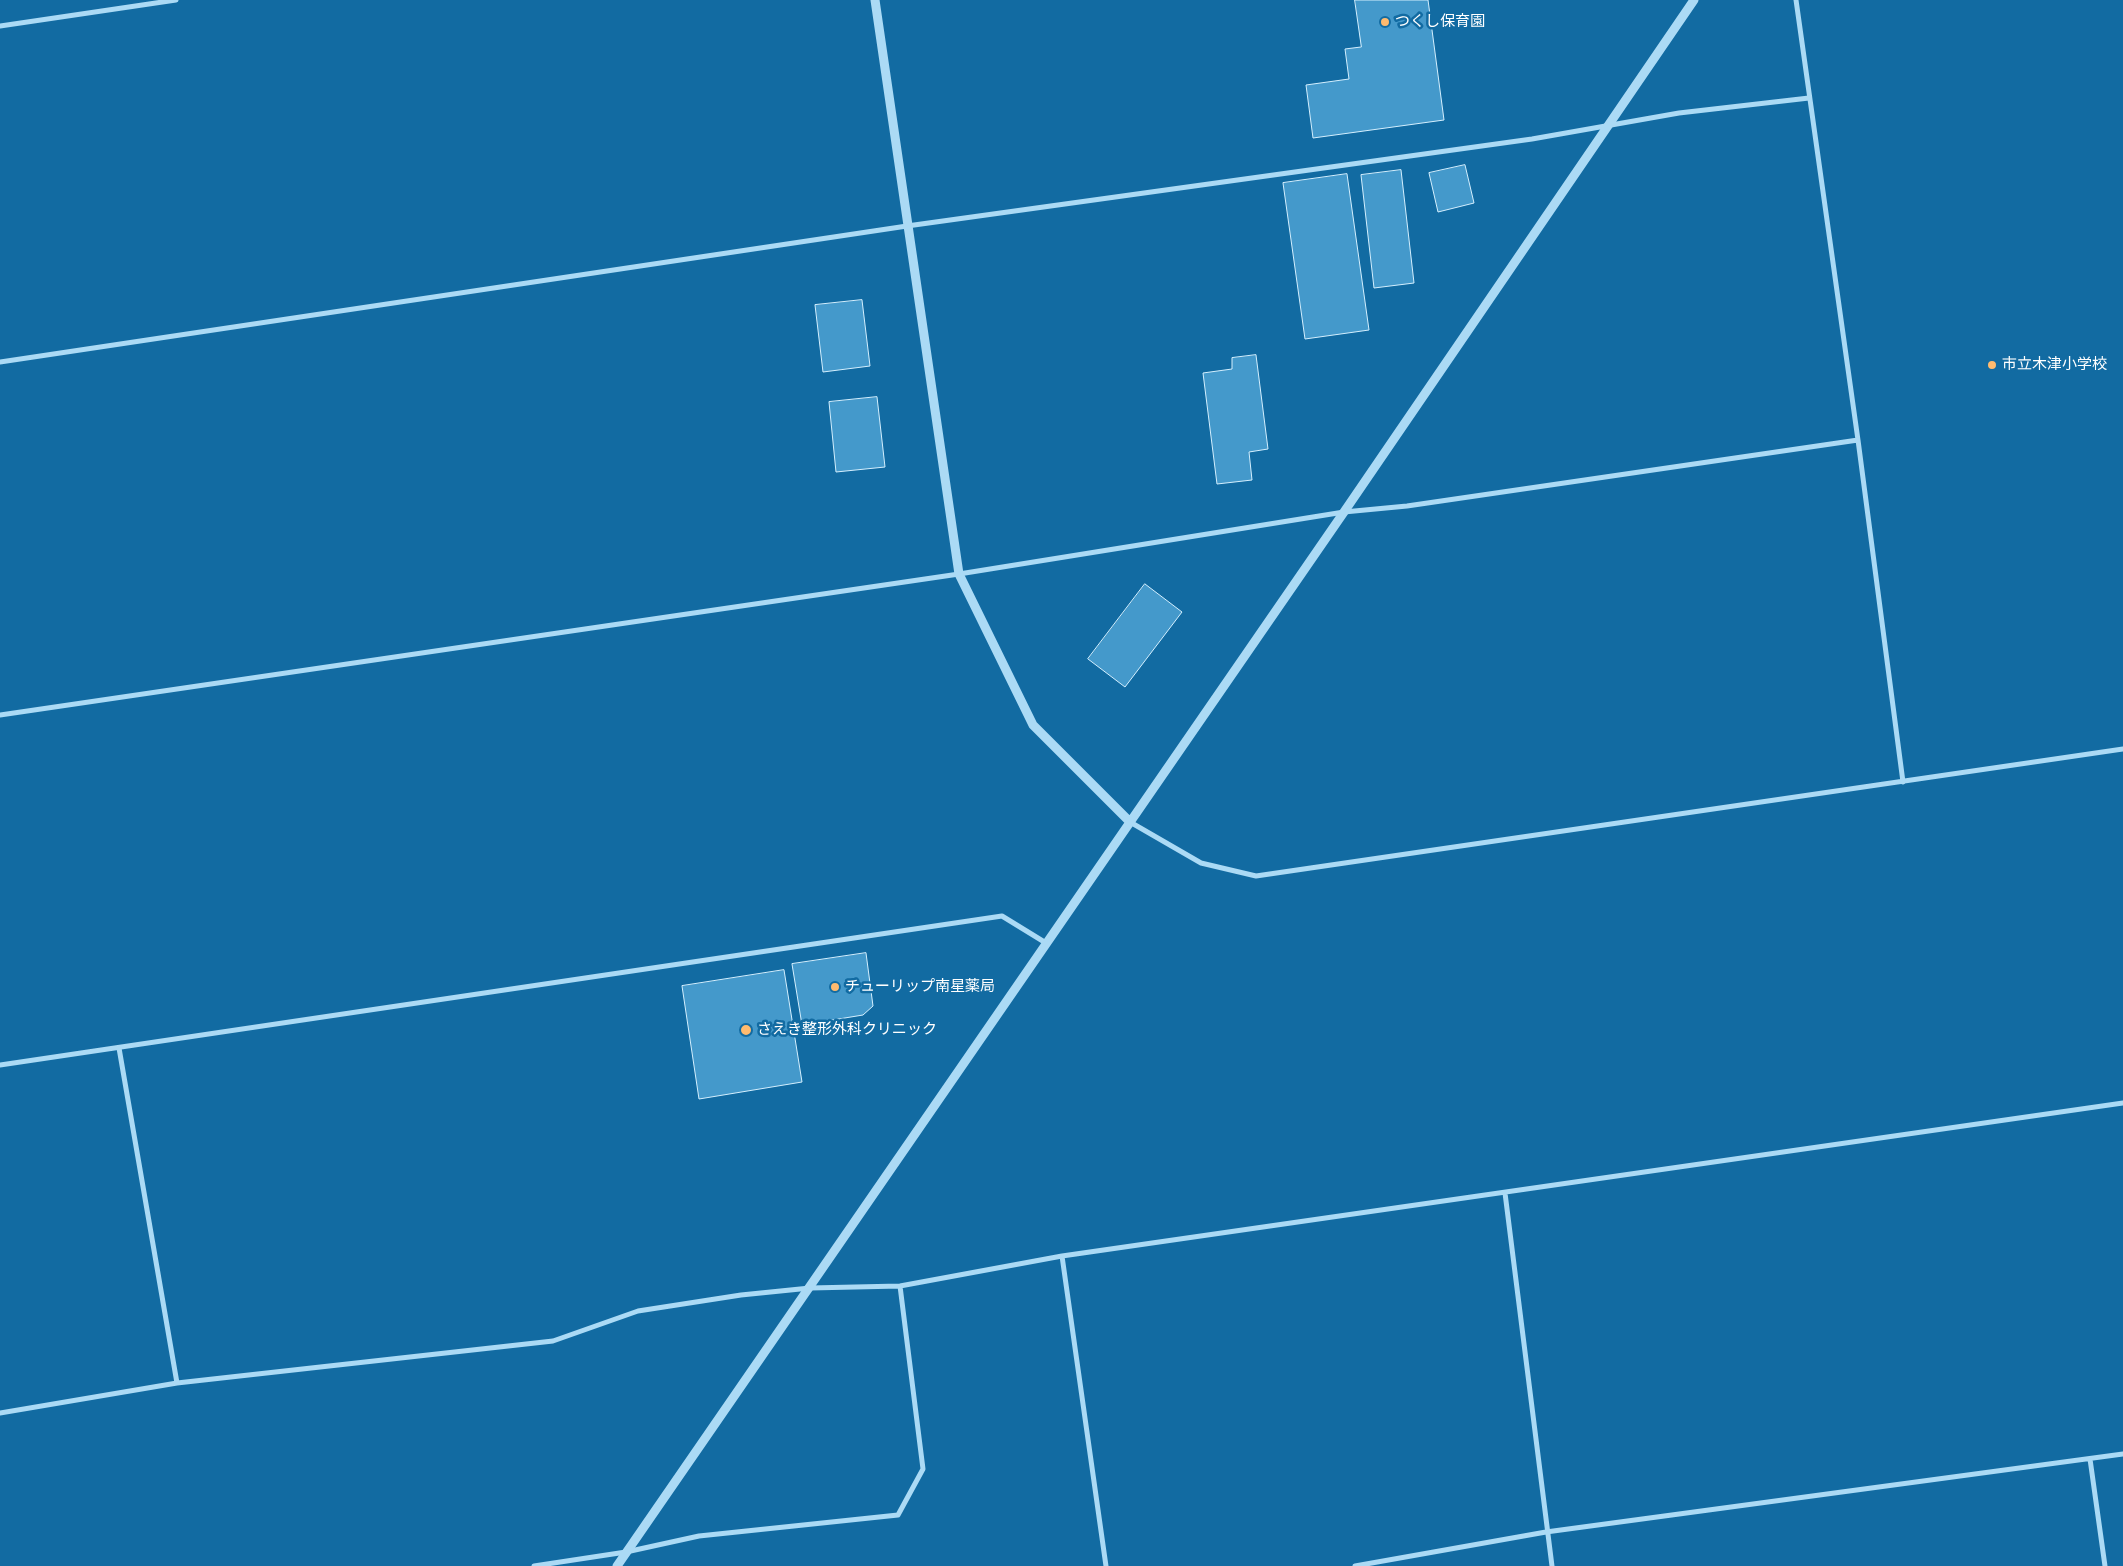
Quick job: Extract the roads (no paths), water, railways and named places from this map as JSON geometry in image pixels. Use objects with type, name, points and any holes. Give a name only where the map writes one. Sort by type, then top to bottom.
[{"type":"street","points":[[0,26],[176,0]]},
{"type":"street","points":[[875,0],[959,574],[1033,725],[1130,822],[1201,862],[1256,876],[2123,749]]},
{"type":"street","points":[[617,1566],[1344,512],[1694,0]]},
{"type":"street","points":[[1796,0],[1858,440],[1903,782]]},
{"type":"street","points":[[0,362],[907,226],[1532,139],[1679,113],[1809,98]]},
{"type":"street","points":[[0,716],[959,574],[1344,512],[1407,506],[1858,440]]},
{"type":"street","points":[[0,1065],[1002,916],[1046,943]]},
{"type":"street","points":[[119,1048],[177,1383]]},
{"type":"street","points":[[0,1413],[177,1383],[553,1341],[638,1311],[741,1295],[810,1288],[900,1286],[1062,1256],[2123,1103]]},
{"type":"street","points":[[1505,1193],[1546,1532],[1552,1566]]},
{"type":"street","points":[[1062,1256],[1106,1566]]},
{"type":"street","points":[[534,1566],[626,1552],[700,1536],[898,1515],[923,1468],[900,1286]]},
{"type":"street","points":[[1355,1566],[1546,1532],[2123,1454]]},
{"type":"street","points":[[2090,1459],[2105,1566]]},
{"type":"place","name":"つくし保育園","points":[[1385,22]]},
{"type":"place","name":"市立木津小学校","points":[[1992,365]]},
{"type":"place","name":"チューリップ南星薬局","points":[[835,987]]},
{"type":"place","name":"さえき整形外科クリニック","points":[[746,1030]]}]
